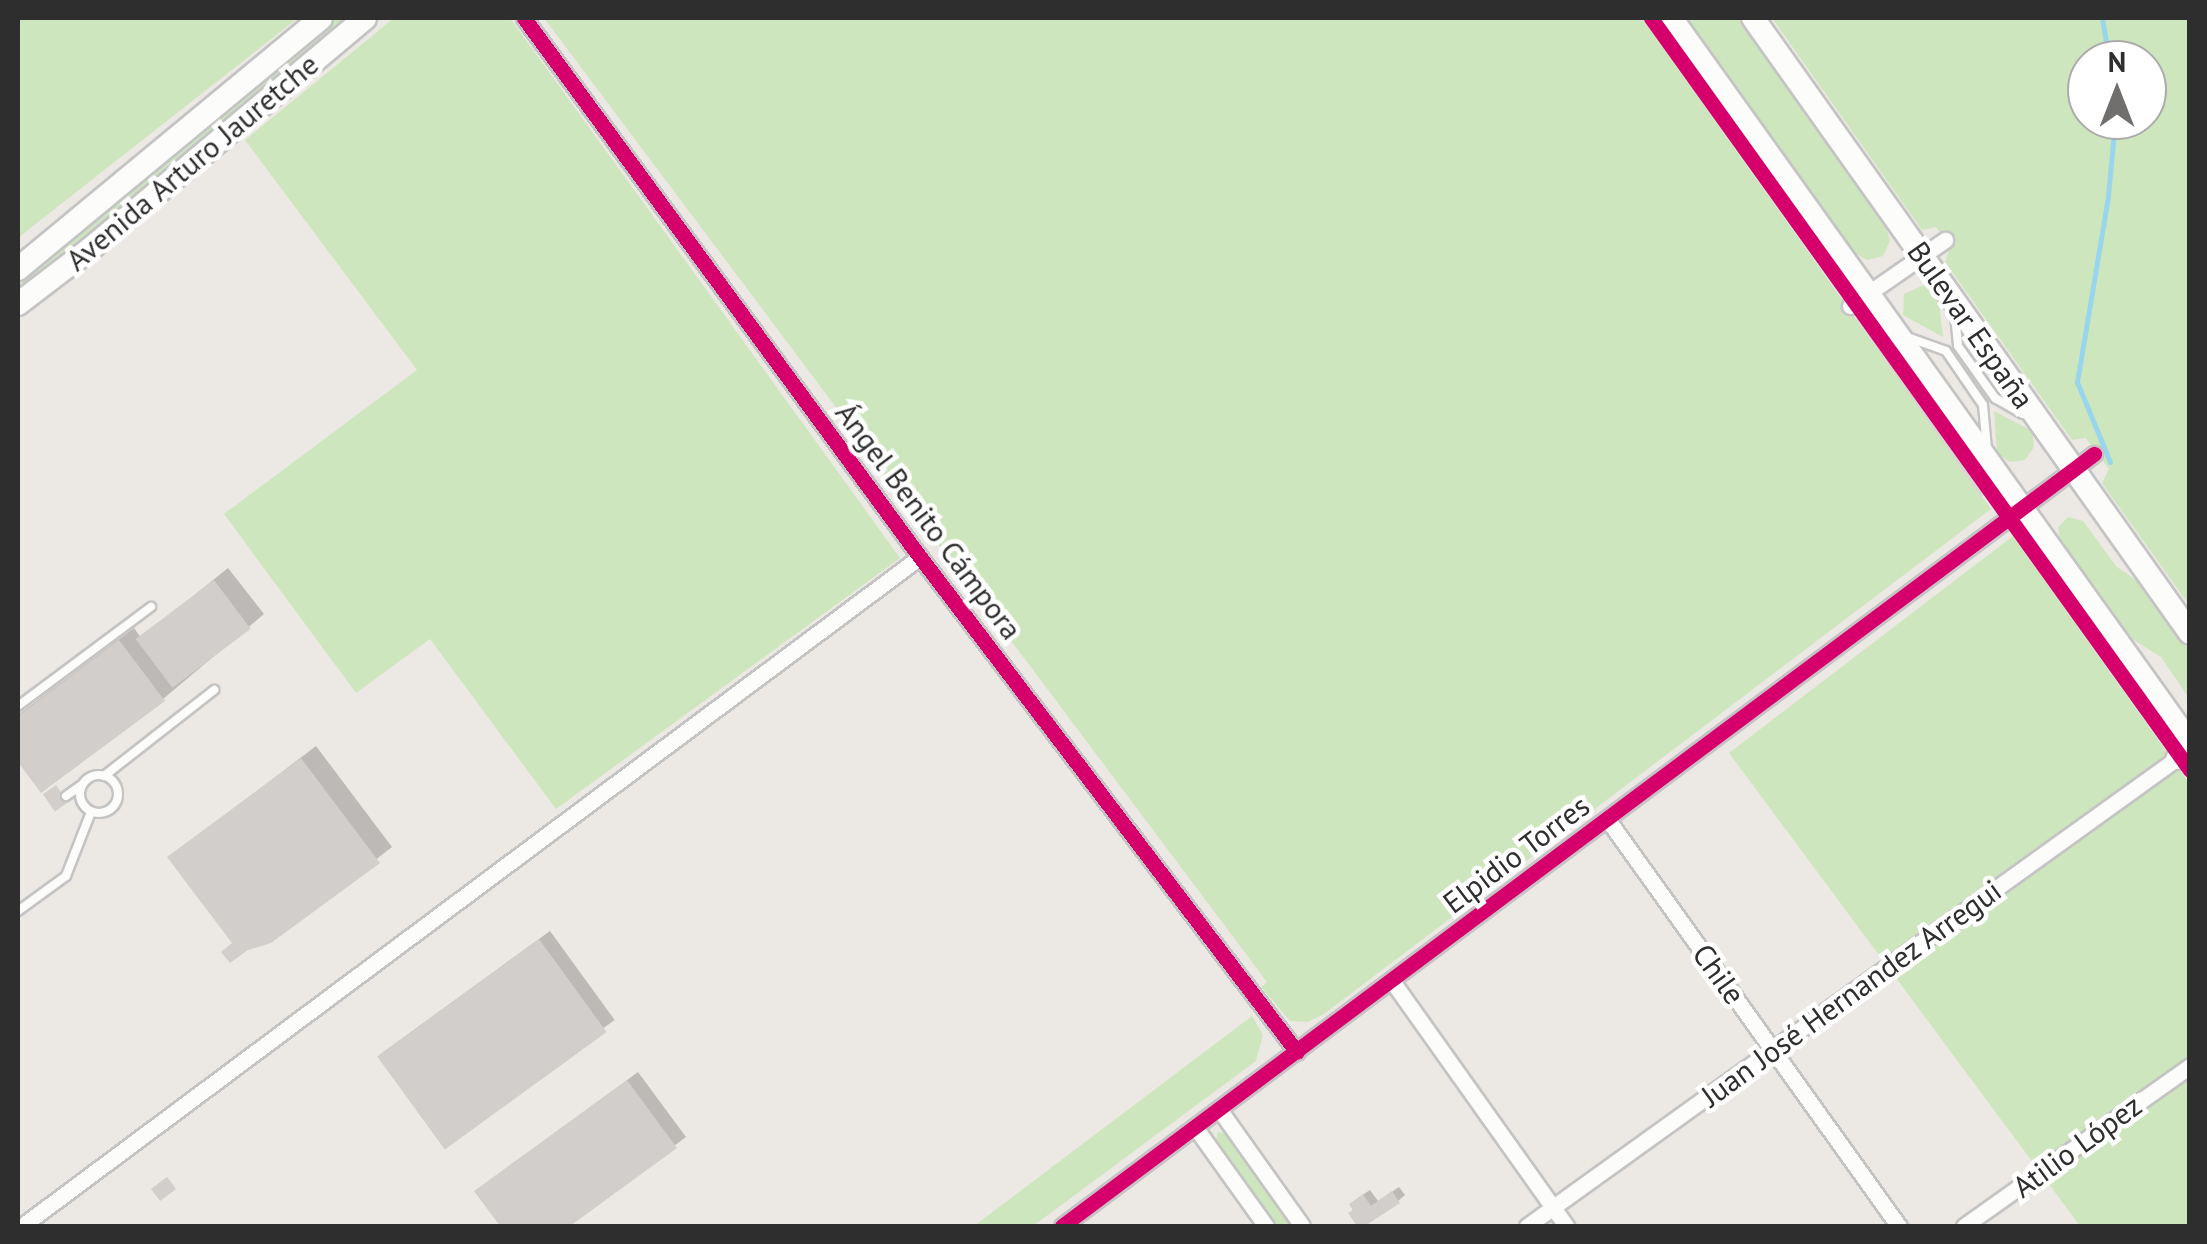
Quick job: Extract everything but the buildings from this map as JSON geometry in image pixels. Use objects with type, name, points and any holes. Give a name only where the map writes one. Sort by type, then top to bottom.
[{"type":"main road","name":"Avenida Arturo Jauretche","points":[[18,269],[321,18]]},
{"type":"main road","name":"Avenida Arturo Jauretche","points":[[18,304],[90,249],[365,18]]},
{"type":"main road","points":[[1672,18],[1859,300],[1898,334],[2021,506],[2185,751]]},
{"type":"main road","name":"Bulevar España","points":[[1753,18],[2190,633]]},
{"type":"street","name":"Ángel Benito Cámpora","points":[[524,18],[920,557],[1297,1052]]},
{"type":"street","points":[[1859,300],[1945,240]]},
{"type":"street","name":"Elpidio Torres","points":[[1062,1226],[2094,454]]},
{"type":"street","points":[[22,1226],[920,557]]},
{"type":"street","name":"Juan José Hernandez Arregui","points":[[1527,1226],[2185,751]]},
{"type":"street","name":"Chile","points":[[1608,820],[1899,1226]]},
{"type":"street","points":[[1392,981],[1566,1226]]},
{"type":"street","name":"Atilio López","points":[[1964,1226],[2190,1066]]},
{"type":"street","points":[[1219,1109],[1302,1226]]},
{"type":"street","points":[[1195,1127],[1266,1226]]},
{"type":"lane","points":[[18,706],[150,608]]},
{"type":"lane","points":[[66,796],[91,777],[104,776],[214,690]]},
{"type":"lane","points":[[82,786],[82,804],[91,812],[104,813],[116,802],[115,784],[104,776]]},
{"type":"lane","points":[[18,911],[66,876],[91,812]]},
{"type":"green space","points":[[18,18],[298,18],[19,237]]},
{"type":"green space","points":[[337,18],[351,18],[85,242],[18,293],[18,280]]},
{"type":"green space","points":[[394,18],[510,18],[900,558],[556,809],[430,639],[356,693],[224,514],[417,370],[245,140]]},
{"type":"green space","points":[[544,18],[1642,18],[1991,509],[1324,1014],[1308,1022],[1290,1021],[1261,987],[1267,982]]},
{"type":"green space","points":[[1686,18],[1737,18],[1886,225],[1890,241],[1883,256],[1867,260],[1852,251]]},
{"type":"green space","points":[[1772,18],[2189,18],[2189,605],[2102,483],[2109,469],[2086,438],[2072,440],[1945,262],[1950,247],[1936,227],[1922,230]]},
{"type":"green space","points":[[1924,285],[1938,293],[1943,337],[1903,315],[1904,294]]},
{"type":"green space","points":[[1994,411],[2032,431],[2034,447],[2025,460],[2010,462],[1997,453]]},
{"type":"green space","points":[[2068,517],[2083,521],[2117,567],[2142,584],[2189,650],[2189,698],[2161,657],[2132,639],[2060,541],[2058,527]]},
{"type":"green space","points":[[2013,536],[2189,783],[2189,1226],[2080,1226],[1729,753]]},
{"type":"green space","points":[[1252,1016],[1263,1035],[1256,1061],[1033,1226],[974,1226]]},
{"type":"green space","points":[[1218,1132],[1226,1133],[1292,1226],[1276,1226],[1216,1140]]},
{"type":"shaded area","points":[[1698,75],[1853,289],[1843,296],[1687,83]]},
{"type":"shaded area","points":[[1869,311],[1993,489],[1981,497],[1857,320]]},
{"type":"shaded area","points":[[2027,532],[2173,736],[2172,745],[2166,749],[2013,536]]},
{"type":"waterway","points":[[2102,18],[2106,40]]},
{"type":"waterway","points":[[2110,462],[2077,382],[2108,196],[2113,140]]},
{"type":"cycle path","points":[[524,18],[920,557],[1297,1052]]},
{"type":"cycle path","points":[[1651,18],[2190,770]]},
{"type":"cycle path","points":[[1062,1226],[2094,454]]}]
